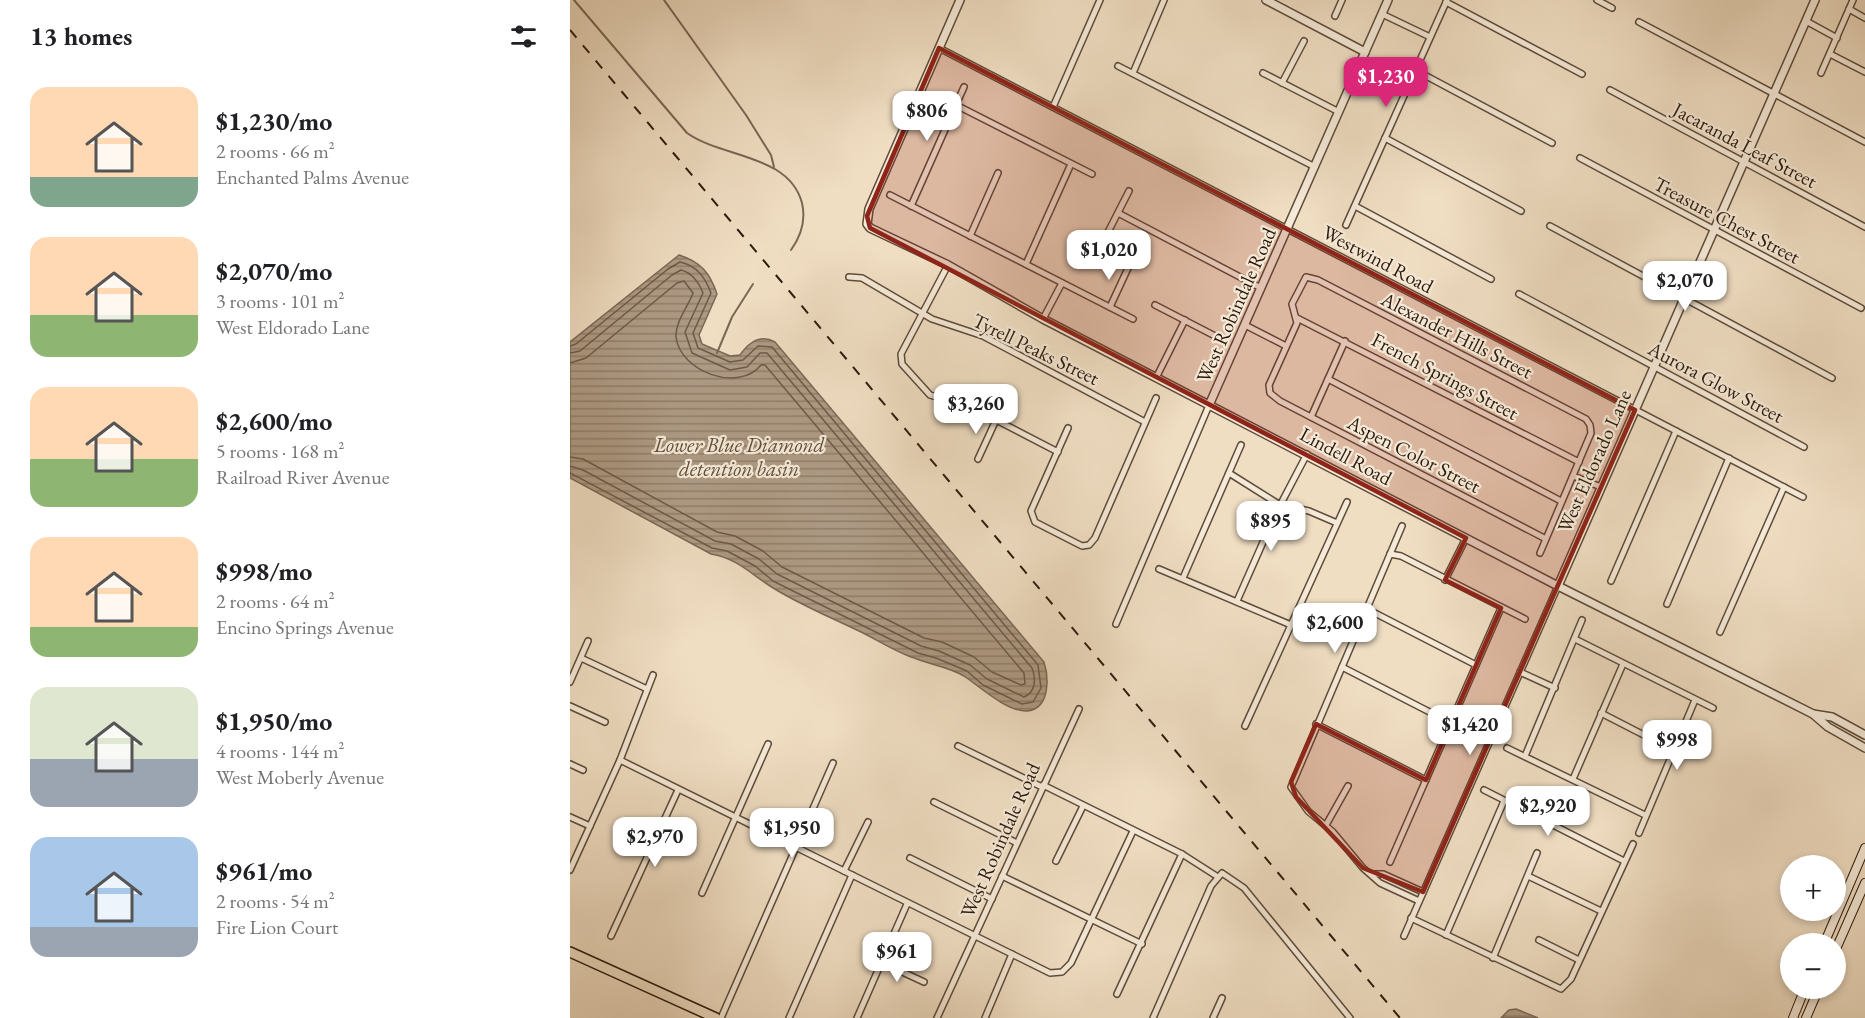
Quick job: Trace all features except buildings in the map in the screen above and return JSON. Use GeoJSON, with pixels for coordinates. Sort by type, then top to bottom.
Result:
{"type":"FeatureCollection","features":[{"type":"Feature","properties":{"kind":"main road"},"geometry":{"type":"LineString","coordinates":[[1829,933],[1865,848]]}},
{"type":"Feature","properties":{"kind":"main road"},"geometry":{"type":"LineString","coordinates":[[1843,933],[1865,883]]}},
{"type":"Feature","properties":{"kind":"main road"},"geometry":{"type":"LineString","coordinates":[[570,952],[716,1018]]}},
{"type":"Feature","properties":{"kind":"main road"},"geometry":{"type":"LineString","coordinates":[[1793,1018],[1801,999]]}},
{"type":"Feature","properties":{"kind":"main road"},"geometry":{"type":"LineString","coordinates":[[1806,1018],[1814,999]]}},
{"type":"Feature","properties":{"kind":"street"},"geometry":{"type":"LineString","coordinates":[[939,48],[960,0]]}},
{"type":"Feature","properties":{"kind":"street"},"geometry":{"type":"LineString","coordinates":[[1053,107],[1100,0]]}},
{"type":"Feature","properties":{"kind":"street"},"geometry":{"type":"LineString","coordinates":[[1133,73],[1164,0]]}},
{"type":"Feature","properties":{"kind":"street"},"geometry":{"type":"LineString","coordinates":[[1266,0],[1365,52]]}},
{"type":"Feature","properties":{"kind":"street"},"geometry":{"type":"LineString","coordinates":[[1335,16],[1342,0]]}},
{"type":"Feature","properties":{"kind":"street","name":"West Robindale Road"},"geometry":{"type":"LineString","coordinates":[[1116,624],[1388,0]]}},
{"type":"Feature","properties":{"kind":"street"},"geometry":{"type":"LineString","coordinates":[[1597,0],[1612,8]]}},
{"type":"Feature","properties":{"kind":"street","name":"West Eldorado Lane"},"geometry":{"type":"LineString","coordinates":[[1404,936],[1815,0]]}},
{"type":"Feature","properties":{"kind":"street"},"geometry":{"type":"LineString","coordinates":[[1821,74],[1853,0]]}},
{"type":"Feature","properties":{"kind":"street"},"geometry":{"type":"LineString","coordinates":[[1346,225],[1447,1],[1582,75]]}},
{"type":"Feature","properties":{"kind":"street"},"geometry":{"type":"LineString","coordinates":[[1849,9],[1865,18]]}},
{"type":"Feature","properties":{"kind":"street"},"geometry":{"type":"LineString","coordinates":[[1382,14],[1430,37]]}},
{"type":"Feature","properties":{"kind":"street"},"geometry":{"type":"LineString","coordinates":[[1806,21],[1837,38]]}},
{"type":"Feature","properties":{"kind":"street"},"geometry":{"type":"LineString","coordinates":[[1639,22],[1865,142]]}},
{"type":"Feature","properties":{"kind":"street"},"geometry":{"type":"LineString","coordinates":[[1282,83],[1304,41]]}},
{"type":"Feature","properties":{"kind":"street","name":"Westwind Road"},"geometry":{"type":"LineString","coordinates":[[939,48],[1803,497]]}},
{"type":"Feature","properties":{"kind":"street","name":"Lindell Road"},"geometry":{"type":"LineString","coordinates":[[939,48],[869,209],[867,224],[870,228],[948,265],[1043,319],[1157,376],[1558,586],[1813,714],[1828,727],[1865,748]]}},
{"type":"Feature","properties":{"kind":"street"},"geometry":{"type":"LineString","coordinates":[[1830,54],[1865,72]]}},
{"type":"Feature","properties":{"kind":"street"},"geometry":{"type":"LineString","coordinates":[[1118,66],[1314,167]]}},
{"type":"Feature","properties":{"kind":"street"},"geometry":{"type":"LineString","coordinates":[[1415,70],[1552,143]]}},
{"type":"Feature","properties":{"kind":"street"},"geometry":{"type":"LineString","coordinates":[[1263,73],[1339,112]]}},
{"type":"Feature","properties":{"kind":"street"},"geometry":{"type":"LineString","coordinates":[[911,206],[964,87]]}},
{"type":"Feature","properties":{"kind":"street","name":"Jacaranda Leaf Street"},"geometry":{"type":"LineString","coordinates":[[1610,90],[1865,227]]}},
{"type":"Feature","properties":{"kind":"street"},"geometry":{"type":"LineString","coordinates":[[956,105],[1092,174]]}},
{"type":"Feature","properties":{"kind":"street"},"geometry":{"type":"LineString","coordinates":[[1385,138],[1521,211]]}},
{"type":"Feature","properties":{"kind":"street","name":"Treasure Chest Street"},"geometry":{"type":"LineString","coordinates":[[1580,159],[1861,308]]}},
{"type":"Feature","properties":{"kind":"street"},"geometry":{"type":"LineString","coordinates":[[1026,264],[1071,164]]}},
{"type":"Feature","properties":{"kind":"street"},"geometry":{"type":"LineString","coordinates":[[970,236],[998,172]]}},
{"type":"Feature","properties":{"kind":"street"},"geometry":{"type":"LineString","coordinates":[[1106,238],[1129,190]]}},
{"type":"Feature","properties":{"kind":"street"},"geometry":{"type":"LineString","coordinates":[[890,195],[1133,319]]}},
{"type":"Feature","properties":{"kind":"street"},"geometry":{"type":"LineString","coordinates":[[1355,206],[1491,279]]}},
{"type":"Feature","properties":{"kind":"street"},"geometry":{"type":"LineString","coordinates":[[1118,213],[1261,288]]}},
{"type":"Feature","properties":{"kind":"street"},"geometry":{"type":"LineString","coordinates":[[1550,226],[1832,378]]}},
{"type":"Feature","properties":{"kind":"street"},"geometry":{"type":"LineString","coordinates":[[948,265],[901,359],[930,394],[966,406],[1058,452]]}},
{"type":"Feature","properties":{"kind":"street"},"geometry":{"type":"LineString","coordinates":[[1110,307],[1129,266]]}},
{"type":"Feature","properties":{"kind":"street","name":"Tyrell Peaks Street"},"geometry":{"type":"LineString","coordinates":[[849,277],[862,278],[874,283],[922,314],[983,336],[1145,422]]}},
{"type":"Feature","properties":{"kind":"street","name":"Alexander Hills Street"},"geometry":{"type":"LineString","coordinates":[[1296,318],[1292,304],[1306,277],[1318,280],[1586,419],[1591,433],[1579,462]]}},
{"type":"Feature","properties":{"kind":"street"},"geometry":{"type":"LineString","coordinates":[[1043,319],[1062,283]]}},
{"type":"Feature","properties":{"kind":"street","name":"Aurora Glow Street"},"geometry":{"type":"LineString","coordinates":[[1519,294],[1804,447]]}},
{"type":"Feature","properties":{"kind":"street"},"geometry":{"type":"LineString","coordinates":[[1155,305],[1217,337]]}},
{"type":"Feature","properties":{"kind":"street"},"geometry":{"type":"LineString","coordinates":[[1245,325],[1286,346],[1296,318]]}},
{"type":"Feature","properties":{"kind":"street","name":"French Springs Street"},"geometry":{"type":"LineString","coordinates":[[1296,318],[1345,340],[1579,462]]}},
{"type":"Feature","properties":{"kind":"street"},"geometry":{"type":"LineString","coordinates":[[1157,376],[1185,320]]}},
{"type":"Feature","properties":{"kind":"street"},"geometry":{"type":"LineString","coordinates":[[1311,417],[1345,340]]}},
{"type":"Feature","properties":{"kind":"street","name":"Aspen Color Street"},"geometry":{"type":"LineString","coordinates":[[1286,346],[1269,385],[1270,393],[1311,417],[1546,539]]}},
{"type":"Feature","properties":{"kind":"street"},"geometry":{"type":"LineString","coordinates":[[1328,379],[1561,501]]}},
{"type":"Feature","properties":{"kind":"street"},"geometry":{"type":"LineString","coordinates":[[1068,428],[1031,511],[1032,518],[1035,522],[1082,546],[1089,545],[1095,538],[1156,398]]}},
{"type":"Feature","properties":{"kind":"street"},"geometry":{"type":"LineString","coordinates":[[978,459],[996,420]]}},
{"type":"Feature","properties":{"kind":"street"},"geometry":{"type":"LineString","coordinates":[[1611,581],[1676,431]]}},
{"type":"Feature","properties":{"kind":"street"},"geometry":{"type":"LineString","coordinates":[[1183,578],[1241,445]]}},
{"type":"Feature","properties":{"kind":"street"},"geometry":{"type":"LineString","coordinates":[[1237,601],[1280,505],[1307,454]]}},
{"type":"Feature","properties":{"kind":"street"},"geometry":{"type":"LineString","coordinates":[[1667,604],[1729,458]]}},
{"type":"Feature","properties":{"kind":"street"},"geometry":{"type":"LineString","coordinates":[[1540,553],[1579,462]]}},
{"type":"Feature","properties":{"kind":"street"},"geometry":{"type":"LineString","coordinates":[[1229,473],[1280,505],[1309,511],[1337,523]]}},
{"type":"Feature","properties":{"kind":"street"},"geometry":{"type":"LineString","coordinates":[[1573,476],[1601,487]]}},
{"type":"Feature","properties":{"kind":"street"},"geometry":{"type":"LineString","coordinates":[[1720,632],[1784,487]]}},
{"type":"Feature","properties":{"kind":"street"},"geometry":{"type":"LineString","coordinates":[[1245,726],[1347,502]]}},
{"type":"Feature","properties":{"kind":"street"},"geometry":{"type":"LineString","coordinates":[[1402,526],[1291,787],[1308,811],[1326,825],[1363,868],[1373,874],[1380,883],[1419,901]]}},
{"type":"Feature","properties":{"kind":"street"},"geometry":{"type":"LineString","coordinates":[[1445,580],[1466,538]]}},
{"type":"Feature","properties":{"kind":"street"},"geometry":{"type":"LineString","coordinates":[[1390,554],[1525,619]]}},
{"type":"Feature","properties":{"kind":"street"},"geometry":{"type":"LineString","coordinates":[[1159,569],[1291,625]]}},
{"type":"Feature","properties":{"kind":"street"},"geometry":{"type":"LineString","coordinates":[[1390,862],[1501,608]]}},
{"type":"Feature","properties":{"kind":"street"},"geometry":{"type":"LineString","coordinates":[[1367,609],[1476,665]]}},
{"type":"Feature","properties":{"kind":"street"},"geometry":{"type":"LineString","coordinates":[[1525,756],[1582,620]]}},
{"type":"Feature","properties":{"kind":"street"},"geometry":{"type":"LineString","coordinates":[[1575,639],[1713,708]]}},
{"type":"Feature","properties":{"kind":"street"},"geometry":{"type":"LineString","coordinates":[[570,682],[588,641]]}},
{"type":"Feature","properties":{"kind":"street"},"geometry":{"type":"LineString","coordinates":[[581,658],[647,689]]}},
{"type":"Feature","properties":{"kind":"street"},"geometry":{"type":"LineString","coordinates":[[1573,779],[1623,664]]}},
{"type":"Feature","properties":{"kind":"street"},"geometry":{"type":"LineString","coordinates":[[1342,666],[1451,723]]}},
{"type":"Feature","properties":{"kind":"street"},"geometry":{"type":"LineString","coordinates":[[1520,672],[1555,688]]}},
{"type":"Feature","properties":{"kind":"street"},"geometry":{"type":"LineString","coordinates":[[570,870],[620,760],[653,675]]}},
{"type":"Feature","properties":{"kind":"street"},"geometry":{"type":"LineString","coordinates":[[1639,833],[1695,700]]}},
{"type":"Feature","properties":{"kind":"street"},"geometry":{"type":"LineString","coordinates":[[570,706],[605,722]]}},
{"type":"Feature","properties":{"kind":"street","name":"West Robindale Road"},"geometry":{"type":"LineString","coordinates":[[937,1018],[1079,709]]}},
{"type":"Feature","properties":{"kind":"street"},"geometry":{"type":"LineString","coordinates":[[1601,713],[1673,750]]}},
{"type":"Feature","properties":{"kind":"street","name":"Lindell Road"},"geometry":{"type":"LineString","coordinates":[[1813,714],[1832,717],[1865,735]]}},
{"type":"Feature","properties":{"kind":"street"},"geometry":{"type":"LineString","coordinates":[[1316,724],[1426,780]]}},
{"type":"Feature","properties":{"kind":"street"},"geometry":{"type":"LineString","coordinates":[[702,893],[768,744]]}},
{"type":"Feature","properties":{"kind":"street"},"geometry":{"type":"LineString","coordinates":[[958,746],[1182,854],[1244,888],[1350,1018]]}},
{"type":"Feature","properties":{"kind":"street"},"geometry":{"type":"LineString","coordinates":[[1507,748],[1645,815]]}},
{"type":"Feature","properties":{"kind":"street"},"geometry":{"type":"LineString","coordinates":[[620,760],[975,938],[1050,973],[1062,972],[1071,963],[1133,831]]}},
{"type":"Feature","properties":{"kind":"street"},"geometry":{"type":"LineString","coordinates":[[721,1018],[833,763]]}},
{"type":"Feature","properties":{"kind":"street"},"geometry":{"type":"LineString","coordinates":[[570,764],[583,770]]}},
{"type":"Feature","properties":{"kind":"street"},"geometry":{"type":"LineString","coordinates":[[1326,825],[1348,786]]}},
{"type":"Feature","properties":{"kind":"street"},"geometry":{"type":"LineString","coordinates":[[611,936],[678,790]]}},
{"type":"Feature","properties":{"kind":"street"},"geometry":{"type":"LineString","coordinates":[[1484,790],[1624,861]]}},
{"type":"Feature","properties":{"kind":"street"},"geometry":{"type":"LineString","coordinates":[[1446,935],[1504,801]]}},
{"type":"Feature","properties":{"kind":"street"},"geometry":{"type":"LineString","coordinates":[[934,802],[1017,843]]}},
{"type":"Feature","properties":{"kind":"street"},"geometry":{"type":"LineString","coordinates":[[1056,861],[1083,806]]}},
{"type":"Feature","properties":{"kind":"street"},"geometry":{"type":"LineString","coordinates":[[570,817],[590,826]]}},
{"type":"Feature","properties":{"kind":"street"},"geometry":{"type":"LineString","coordinates":[[844,871],[868,822]]}},
{"type":"Feature","properties":{"kind":"street"},"geometry":{"type":"LineString","coordinates":[[1412,918],[1561,989],[1567,985],[1633,844]]}},
{"type":"Feature","properties":{"kind":"street"},"geometry":{"type":"LineString","coordinates":[[1493,958],[1537,853]]}},
{"type":"Feature","properties":{"kind":"street"},"geometry":{"type":"LineString","coordinates":[[1117,994],[1182,854]]}},
{"type":"Feature","properties":{"kind":"street"},"geometry":{"type":"LineString","coordinates":[[910,858],[992,899]]}},
{"type":"Feature","properties":{"kind":"street"},"geometry":{"type":"LineString","coordinates":[[1373,874],[1383,874],[1423,892]]}},
{"type":"Feature","properties":{"kind":"street"},"geometry":{"type":"LineString","coordinates":[[789,1018],[852,875]]}},
{"type":"Feature","properties":{"kind":"street"},"geometry":{"type":"LineString","coordinates":[[1153,1018],[1211,886],[1220,875]]}},
{"type":"Feature","properties":{"kind":"street"},"geometry":{"type":"LineString","coordinates":[[1002,876],[1142,944]]}},
{"type":"Feature","properties":{"kind":"street"},"geometry":{"type":"LineString","coordinates":[[1528,876],[1601,910]]}},
{"type":"Feature","properties":{"kind":"street"},"geometry":{"type":"LineString","coordinates":[[857,1018],[907,904]]}},
{"type":"Feature","properties":{"kind":"street"},"geometry":{"type":"LineString","coordinates":[[1539,940],[1579,960]]}},
{"type":"Feature","properties":{"kind":"street"},"geometry":{"type":"LineString","coordinates":[[994,1018],[986,1016],[1012,954]]}},
{"type":"Feature","properties":{"kind":"street"},"geometry":{"type":"LineString","coordinates":[[881,962],[924,982]]}},
{"type":"Feature","properties":{"kind":"street"},"geometry":{"type":"LineString","coordinates":[[1213,1018],[1222,998]]}},
{"type":"Feature","properties":{"kind":"highlighted area"},"geometry":{"type":"Polygon","coordinates":[[[939,48],[1635,410],[1423,892],[1363,868],[1296,797],[1291,782],[1316,724],[1426,780],[1501,608],[1445,580],[1466,538],[870,228],[867,216],[939,48]]]}},
{"type":"Feature","properties":{"kind":"water","name":"Lower Blue Diamond detention basin"},"geometry":{"type":"Polygon","coordinates":[[[679,255],[704,269],[717,294],[699,335],[702,344],[730,356],[740,355],[747,346],[760,339],[775,342],[1044,662],[1047,676],[1046,692],[1044,699],[1035,709],[1027,711],[1011,707],[958,673],[902,653],[803,604],[781,593],[735,562],[711,554],[570,478],[570,342],[679,255]]]}},
{"type":"Feature","properties":{"kind":"water"},"geometry":{"type":"Polygon","coordinates":[[[1516,1009],[1538,1018],[1501,1018],[1509,1010],[1516,1009]]]}},
{"type":"Feature","properties":{"kind":"waterway"},"geometry":{"type":"LineString","coordinates":[[574,0],[687,133],[718,148],[769,166],[795,187],[802,203],[803,222],[798,239],[791,250]]}},
{"type":"Feature","properties":{"kind":"waterway"},"geometry":{"type":"LineString","coordinates":[[664,0],[746,115],[771,155],[774,167]]}},
{"type":"Feature","properties":{"kind":"waterway"},"geometry":{"type":"LineString","coordinates":[[717,353],[732,317],[753,284]]}},
{"type":"Feature","properties":{"kind":"railway"},"geometry":{"type":"LineString","coordinates":[[570,30],[1400,1018]]}}]}
